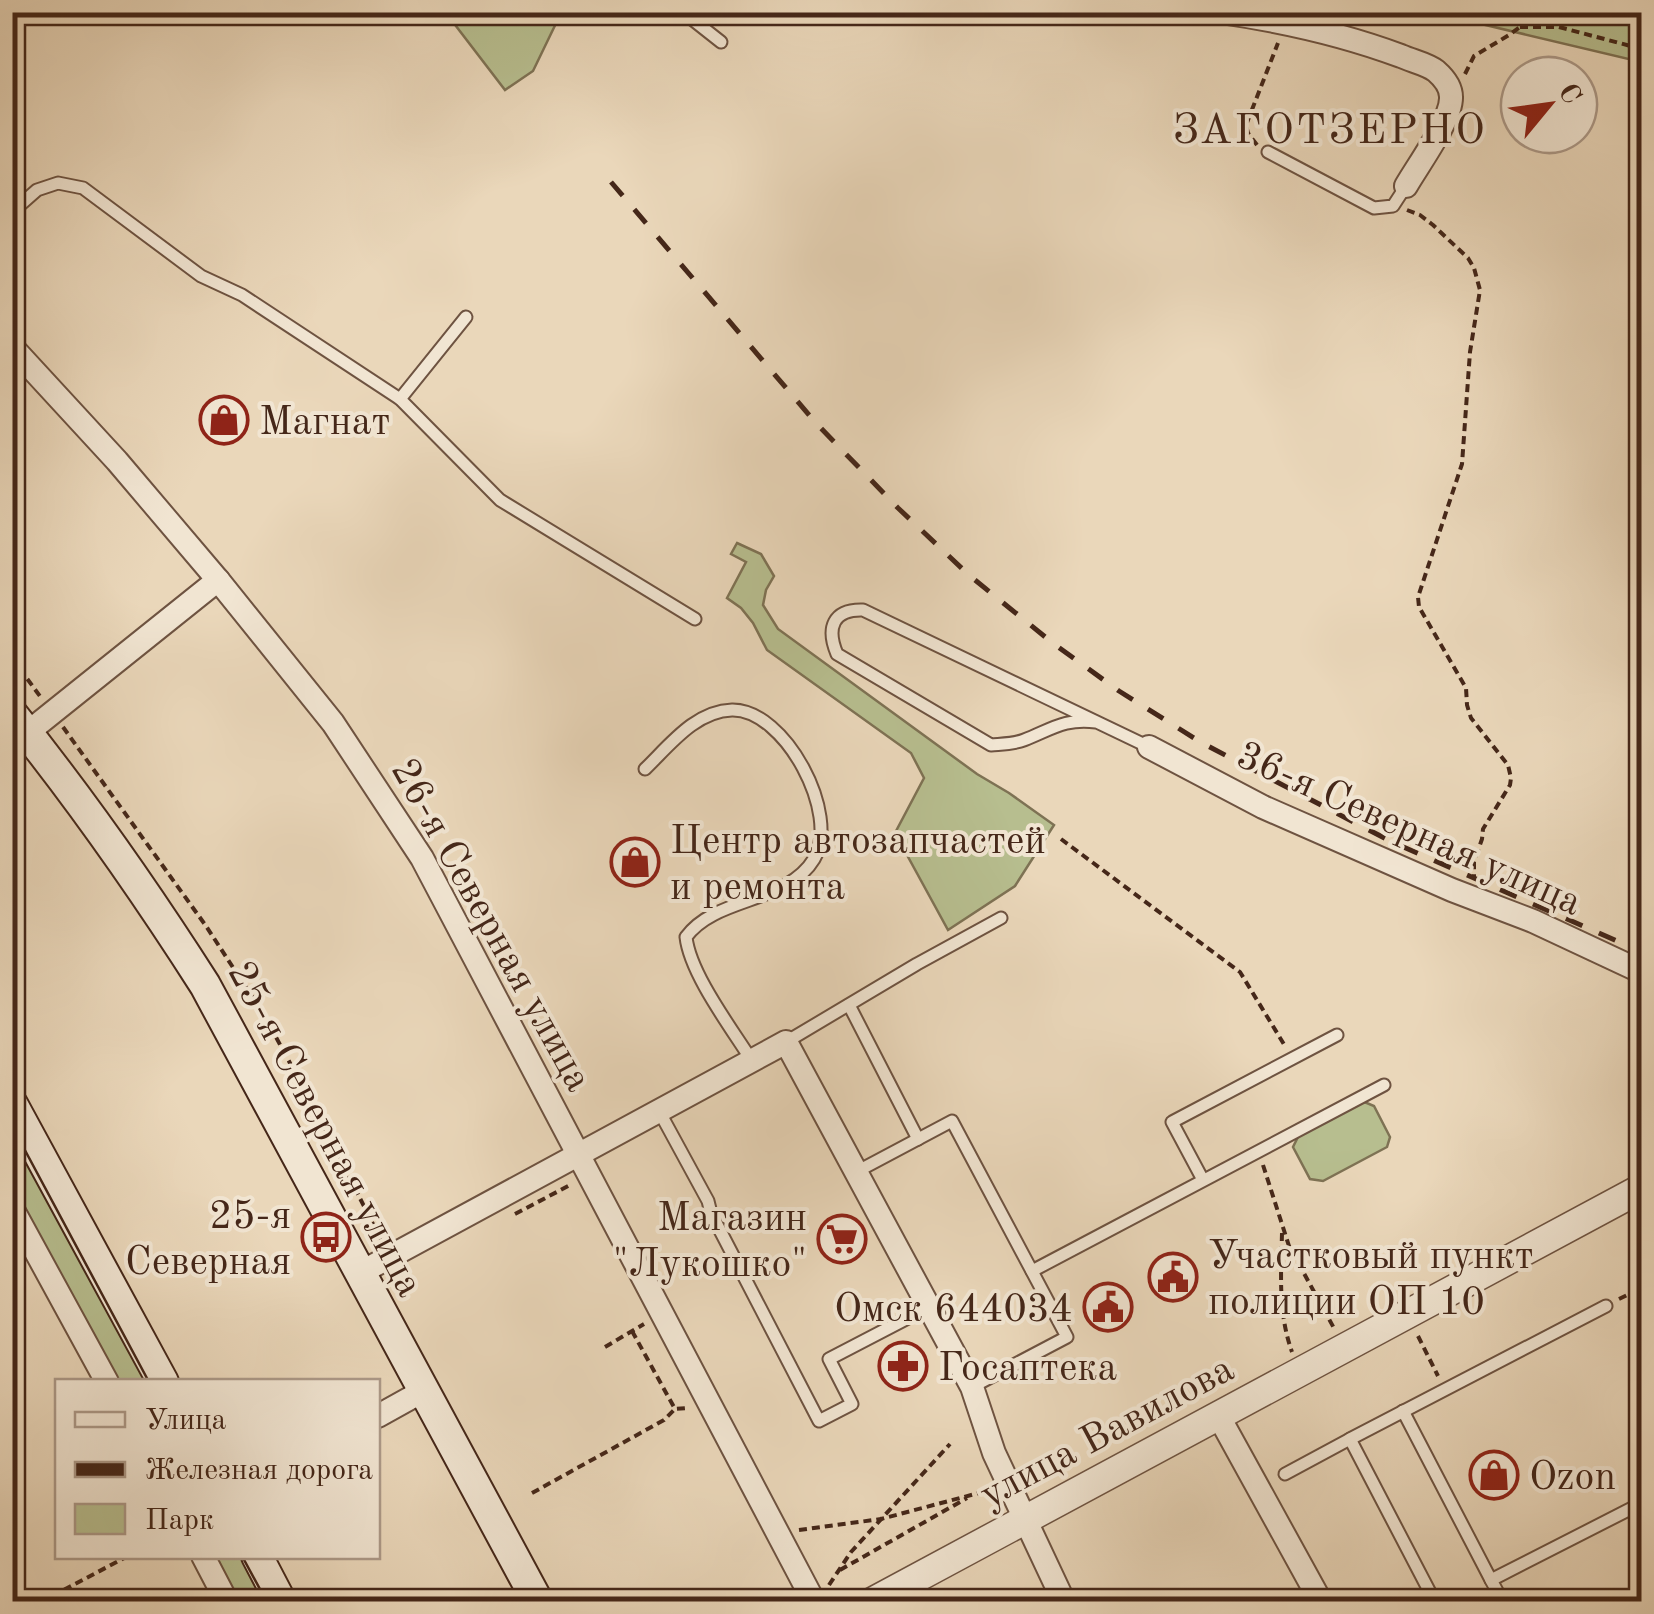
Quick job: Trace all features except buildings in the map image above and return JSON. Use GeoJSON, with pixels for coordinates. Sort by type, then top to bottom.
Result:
{"type":"FeatureCollection","features":[{"type":"Feature","properties":{"kind":"main road","name":"25-я Северная улица"},"geometry":{"type":"LineString","coordinates":[[18,725],[57,771],[206,984],[538,1602]]}},
{"type":"Feature","properties":{"kind":"main road"},"geometry":{"type":"LineString","coordinates":[[12,1104],[160,1379]]}},
{"type":"Feature","properties":{"kind":"main road"},"geometry":{"type":"LineString","coordinates":[[259,1559],[281,1602]]}},
{"type":"Feature","properties":{"kind":"street"},"geometry":{"type":"LineString","coordinates":[[1221,12],[1359,40],[1434,69],[1448,83],[1452,94],[1450,112],[1399,196]]}},
{"type":"Feature","properties":{"kind":"street","name":"26-я Северная улица"},"geometry":{"type":"LineString","coordinates":[[12,348],[117,461],[333,723],[422,858],[775,1527],[820,1596]]}},
{"type":"Feature","properties":{"kind":"street"},"geometry":{"type":"LineString","coordinates":[[18,725],[218,580]]}},
{"type":"Feature","properties":{"kind":"street","name":"36-я Северная улица"},"geometry":{"type":"LineString","coordinates":[[1149,747],[1263,807],[1533,921],[1642,972]]}},
{"type":"Feature","properties":{"kind":"street"},"geometry":{"type":"LineString","coordinates":[[360,1274],[786,1042],[972,1387],[994,1453],[1064,1602]]}},
{"type":"Feature","properties":{"kind":"street","name":"улица Вавилова"},"geometry":{"type":"LineString","coordinates":[[872,1602],[1642,1188]]}},
{"type":"Feature","properties":{"kind":"street"},"geometry":{"type":"LineString","coordinates":[[12,1208],[105,1379]]}},
{"type":"Feature","properties":{"kind":"street"},"geometry":{"type":"LineString","coordinates":[[380,1415],[424,1391]]}},
{"type":"Feature","properties":{"kind":"street"},"geometry":{"type":"LineString","coordinates":[[1218,1415],[1322,1602]]}},
{"type":"Feature","properties":{"kind":"street"},"geometry":{"type":"LineString","coordinates":[[205,1559],[227,1602]]}},
{"type":"Feature","properties":{"kind":"lane"},"geometry":{"type":"LineString","coordinates":[[684,12],[721,42]]}},
{"type":"Feature","properties":{"kind":"lane"},"geometry":{"type":"LineString","coordinates":[[1268,152],[1374,208],[1399,196]]}},
{"type":"Feature","properties":{"kind":"lane"},"geometry":{"type":"LineString","coordinates":[[12,212],[37,190],[58,182],[83,188],[200,276],[242,295],[400,400],[500,500],[695,619]]}},
{"type":"Feature","properties":{"kind":"lane"},"geometry":{"type":"LineString","coordinates":[[400,400],[466,317]]}},
{"type":"Feature","properties":{"kind":"lane"},"geometry":{"type":"LineString","coordinates":[[1096,722],[1076,719],[1020,742],[991,745],[837,654],[831,640],[832,627],[839,615],[863,610],[1149,747]]}},
{"type":"Feature","properties":{"kind":"lane"},"geometry":{"type":"LineString","coordinates":[[645,769],[694,723],[731,710],[752,713],[793,750],[816,797],[821,838],[815,858],[795,879],[714,913],[686,937],[687,950],[702,980],[752,1061]]}},
{"type":"Feature","properties":{"kind":"lane"},"geometry":{"type":"LineString","coordinates":[[786,1042],[1001,918]]}},
{"type":"Feature","properties":{"kind":"lane"},"geometry":{"type":"LineString","coordinates":[[848,1005],[918,1139]]}},
{"type":"Feature","properties":{"kind":"lane"},"geometry":{"type":"LineString","coordinates":[[1203,1180],[1172,1122],[1337,1034]]}},
{"type":"Feature","properties":{"kind":"lane"},"geometry":{"type":"LineString","coordinates":[[1032,1272],[1384,1085]]}},
{"type":"Feature","properties":{"kind":"lane"},"geometry":{"type":"LineString","coordinates":[[659,1112],[708,1200],[711,1213],[818,1421],[852,1404],[829,1359],[930,1308]]}},
{"type":"Feature","properties":{"kind":"lane"},"geometry":{"type":"LineString","coordinates":[[856,1172],[952,1121],[1066,1337],[972,1387]]}},
{"type":"Feature","properties":{"kind":"lane"},"geometry":{"type":"LineString","coordinates":[[1285,1474],[1606,1306]]}},
{"type":"Feature","properties":{"kind":"lane"},"geometry":{"type":"LineString","coordinates":[[1403,1412],[1502,1602]]}},
{"type":"Feature","properties":{"kind":"lane"},"geometry":{"type":"LineString","coordinates":[[1350,1439],[1435,1602]]}},
{"type":"Feature","properties":{"kind":"lane"},"geometry":{"type":"LineString","coordinates":[[1491,1580],[1642,1503]]}},
{"type":"Feature","properties":{"kind":"path"},"geometry":{"type":"LineString","coordinates":[[1452,94],[1474,56],[1520,27],[1530,12]]}},
{"type":"Feature","properties":{"kind":"path"},"geometry":{"type":"LineString","coordinates":[[1268,152],[1256,144],[1246,125],[1285,24]]}},
{"type":"Feature","properties":{"kind":"path"},"geometry":{"type":"LineString","coordinates":[[1520,27],[1560,27],[1642,49]]}},
{"type":"Feature","properties":{"kind":"path"},"geometry":{"type":"LineString","coordinates":[[1399,196],[1468,258],[1480,290],[1470,352],[1462,464],[1418,597],[1419,608],[1466,688],[1471,718],[1508,766],[1511,778],[1483,829],[1474,862],[1480,900]]}},
{"type":"Feature","properties":{"kind":"path"},"geometry":{"type":"LineString","coordinates":[[1060,839],[1240,972],[1292,1058]]}},
{"type":"Feature","properties":{"kind":"path"},"geometry":{"type":"LineString","coordinates":[[1258,1151],[1289,1246],[1344,1348]]}},
{"type":"Feature","properties":{"kind":"path"},"geometry":{"type":"LineString","coordinates":[[1282,1228],[1281,1306],[1286,1335],[1301,1370]]}},
{"type":"Feature","properties":{"kind":"path"},"geometry":{"type":"LineString","coordinates":[[1606,1306],[1642,1288]]}},
{"type":"Feature","properties":{"kind":"path"},"geometry":{"type":"LineString","coordinates":[[1406,1314],[1445,1390]]}},
{"type":"Feature","properties":{"kind":"path"},"geometry":{"type":"LineString","coordinates":[[605,1346],[646,1324]]}},
{"type":"Feature","properties":{"kind":"path"},"geometry":{"type":"LineString","coordinates":[[632,1331],[675,1409]]}},
{"type":"Feature","properties":{"kind":"path"},"geometry":{"type":"LineString","coordinates":[[532,1493],[664,1420],[675,1409],[690,1408]]}},
{"type":"Feature","properties":{"kind":"path"},"geometry":{"type":"LineString","coordinates":[[820,1596],[851,1552],[950,1444]]}},
{"type":"Feature","properties":{"kind":"path"},"geometry":{"type":"LineString","coordinates":[[775,1527],[809,1530],[881,1519],[1009,1484]]}},
{"type":"Feature","properties":{"kind":"path"},"geometry":{"type":"LineString","coordinates":[[839,1571],[976,1494]]}},
{"type":"Feature","properties":{"kind":"path"},"geometry":{"type":"LineString","coordinates":[[42,1602],[122,1559]]}},
{"type":"Feature","properties":{"kind":"green space"},"geometry":{"type":"Polygon","coordinates":[[[446,13],[561,13],[533,71],[505,90],[446,13]]]}},
{"type":"Feature","properties":{"kind":"green space"},"geometry":{"type":"Polygon","coordinates":[[[1435,13],[1641,13],[1641,62],[1435,13]]]}},
{"type":"Feature","properties":{"kind":"green space"},"geometry":{"type":"Polygon","coordinates":[[[737,543],[761,554],[774,576],[763,605],[778,629],[977,774],[1054,825],[1015,886],[948,930],[895,833],[924,778],[911,753],[767,650],[753,623],[727,598],[746,562],[731,554],[737,543]]]}},
{"type":"Feature","properties":{"kind":"green space"},"geometry":{"type":"Polygon","coordinates":[[[1362,1101],[1374,1106],[1390,1137],[1387,1147],[1323,1181],[1310,1179],[1293,1147],[1299,1135],[1362,1101]]]}},
{"type":"Feature","properties":{"kind":"green space"},"geometry":{"type":"Polygon","coordinates":[[[12,1124],[149,1379],[113,1379],[13,1203],[12,1124]]]}},
{"type":"Feature","properties":{"kind":"green space"},"geometry":{"type":"Polygon","coordinates":[[[214,1559],[252,1559],[275,1601],[236,1601],[214,1559]]]}},
{"type":"Feature","properties":{"kind":"tram line"},"geometry":{"type":"LineString","coordinates":[[12,1126],[147,1379]]}},
{"type":"Feature","properties":{"kind":"tram line"},"geometry":{"type":"LineString","coordinates":[[244,1559],[267,1602]]}},
{"type":"Feature","properties":{"kind":"railway"},"geometry":{"type":"LineString","coordinates":[[611,182],[815,422],[970,576],[1054,644],[1202,743],[1390,841],[1642,952]]}},
{"type":"Feature","properties":{"kind":"place","name":"Магнат"},"geometry":{"type":"Point","coordinates":[224,420]}},
{"type":"Feature","properties":{"kind":"place","name":"Центр автозапчастей и ремонта"},"geometry":{"type":"Point","coordinates":[635,862]}},
{"type":"Feature","properties":{"kind":"place","name":"25-я Северная"},"geometry":{"type":"Point","coordinates":[326,1237]}},
{"type":"Feature","properties":{"kind":"place","name":"Магазин \"Лукошко\""},"geometry":{"type":"Point","coordinates":[842,1239]}},
{"type":"Feature","properties":{"kind":"place","name":"Участковый пункт полиции ОП 10"},"geometry":{"type":"Point","coordinates":[1173,1277]}},
{"type":"Feature","properties":{"kind":"place","name":"Омск 644034"},"geometry":{"type":"Point","coordinates":[1108,1307]}},
{"type":"Feature","properties":{"kind":"place","name":"Госаптека"},"geometry":{"type":"Point","coordinates":[903,1366]}},
{"type":"Feature","properties":{"kind":"place","name":"Ozon"},"geometry":{"type":"Point","coordinates":[1494,1475]}},
{"type":"Feature","properties":{"kind":"district","name":"ЗАГОТЗЕРНО"},"geometry":{"type":"Point","coordinates":[1330,128]}}]}
